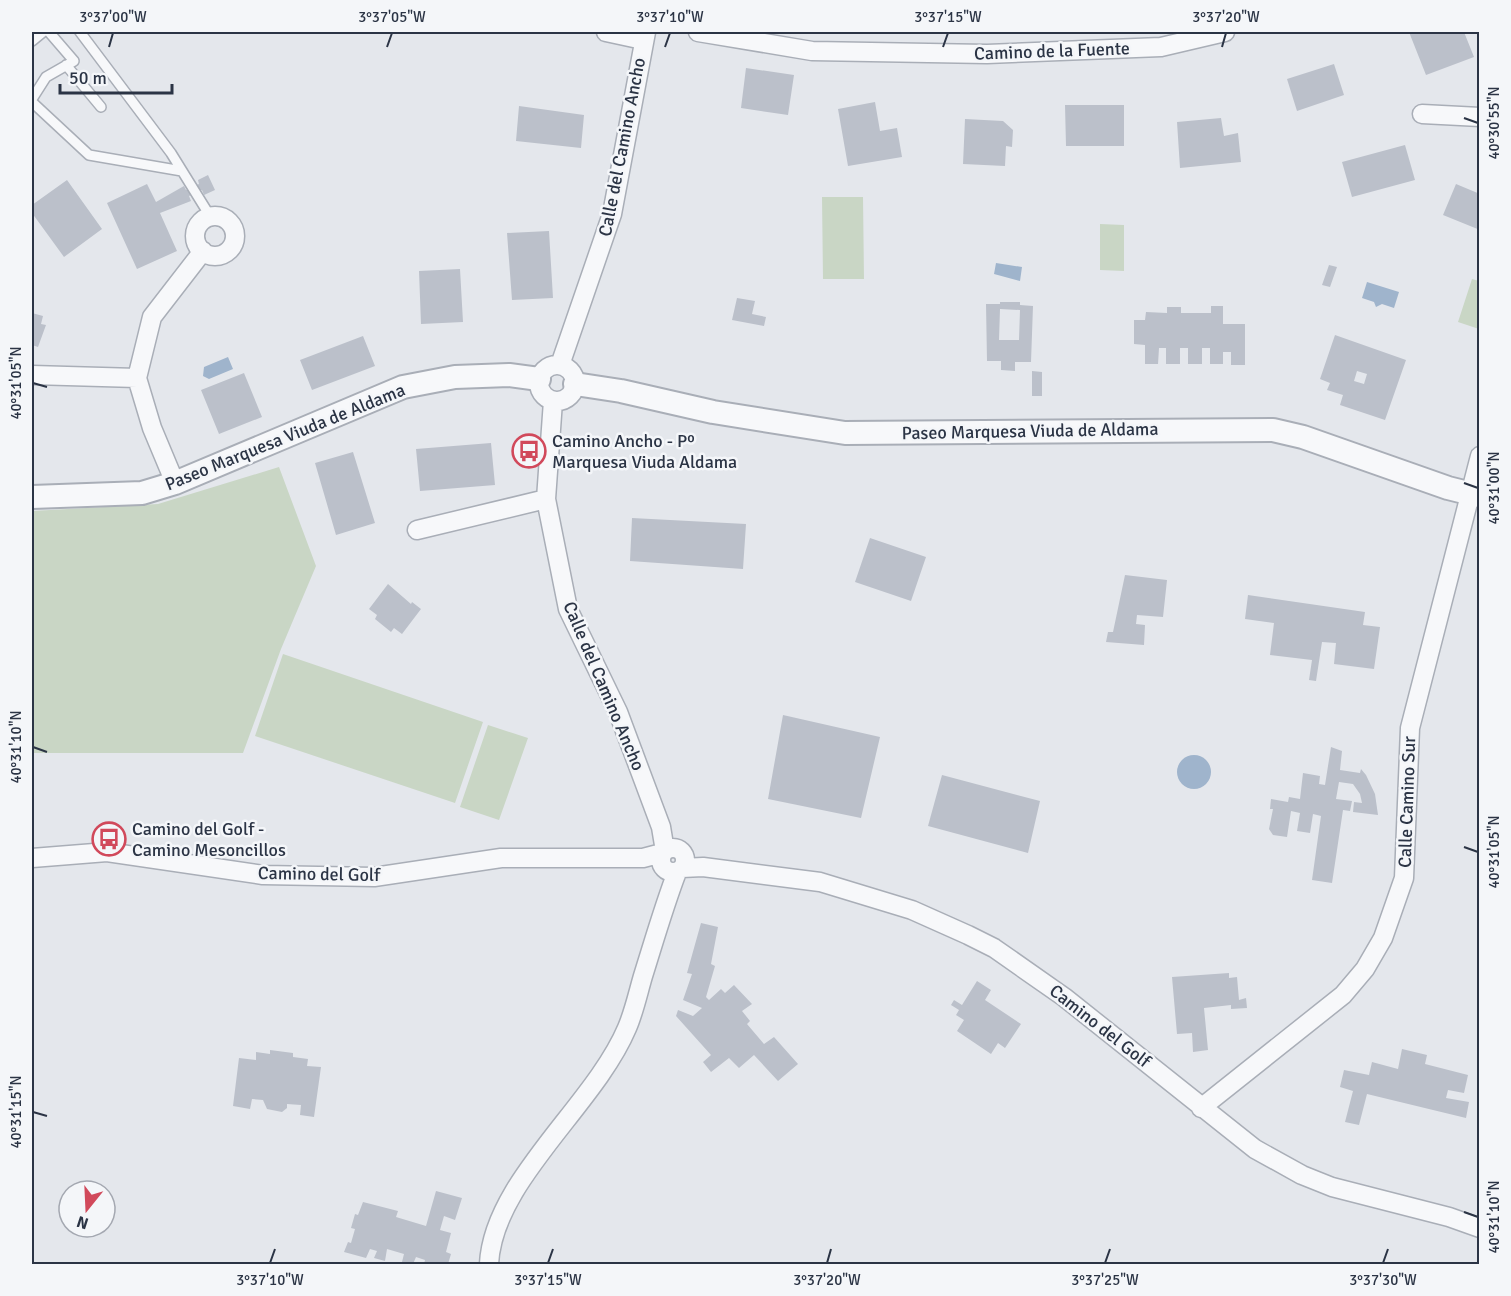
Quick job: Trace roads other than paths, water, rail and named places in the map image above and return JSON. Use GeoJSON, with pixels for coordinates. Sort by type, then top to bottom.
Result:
{"type":"FeatureCollection","features":[{"type":"Feature","properties":{"kind":"street"},"geometry":{"type":"LineString","coordinates":[[606,32],[645,36]]}},
{"type":"Feature","properties":{"kind":"street","name":"Camino de la Fuente"},"geometry":{"type":"LineString","coordinates":[[698,32],[812,51],[987,54],[1161,48],[1225,32]]}},
{"type":"Feature","properties":{"kind":"street","name":"Calle del Camino Ancho"},"geometry":{"type":"LineString","coordinates":[[561,365],[612,214],[645,36]]}},
{"type":"Feature","properties":{"kind":"street"},"geometry":{"type":"LineString","coordinates":[[1422,114],[1479,117]]}},
{"type":"Feature","properties":{"kind":"street"},"geometry":{"type":"LineString","coordinates":[[210,216],[220,217],[229,222],[234,230],[235,240],[230,249],[222,255],[212,255],[203,251],[195,236],[197,227],[210,216]]}},
{"type":"Feature","properties":{"kind":"street"},"geometry":{"type":"LineString","coordinates":[[175,483],[152,428],[137,378],[152,317],[203,251]]}},
{"type":"Feature","properties":{"kind":"street"},"geometry":{"type":"LineString","coordinates":[[561,365],[572,372],[575,384],[570,396],[553,401],[541,392],[539,379],[545,369],[561,365]]}},
{"type":"Feature","properties":{"kind":"street"},"geometry":{"type":"LineString","coordinates":[[32,375],[137,378]]}},
{"type":"Feature","properties":{"kind":"street","name":"Paseo Marquesa Viuda de Aldama"},"geometry":{"type":"LineString","coordinates":[[32,497],[142,493],[175,483],[403,387],[456,377],[510,375],[539,379]]}},
{"type":"Feature","properties":{"kind":"street","name":"Paseo Marquesa Viuda de Aldama"},"geometry":{"type":"LineString","coordinates":[[575,384],[621,390],[713,412],[845,433],[1273,430],[1303,437],[1474,495]]}},
{"type":"Feature","properties":{"kind":"street","name":"Calle del Camino Ancho"},"geometry":{"type":"LineString","coordinates":[[553,401],[546,499],[568,609],[618,712],[672,861]]}},
{"type":"Feature","properties":{"kind":"street","name":"Calle Camino Sur"},"geometry":{"type":"LineString","coordinates":[[1202,1108],[1343,995],[1365,969],[1383,938],[1404,878],[1410,728],[1474,495],[1479,456]]}},
{"type":"Feature","properties":{"kind":"street"},"geometry":{"type":"LineString","coordinates":[[417,530],[546,499]]}},
{"type":"Feature","properties":{"kind":"street","name":"Camino del Golf"},"geometry":{"type":"LineString","coordinates":[[32,858],[107,852],[263,875],[374,877],[501,858],[643,858],[820,882],[912,910],[994,948],[1064,997],[1255,1149],[1302,1175],[1332,1187],[1449,1217],[1479,1228]]}},
{"type":"Feature","properties":{"kind":"street"},"geometry":{"type":"LineString","coordinates":[[489,1264],[492,1243],[506,1205],[524,1176],[601,1077],[628,1027],[665,903],[672,861]]}},
{"type":"Feature","properties":{"kind":"lane"},"geometry":{"type":"LineString","coordinates":[[32,41],[43,32]]}},
{"type":"Feature","properties":{"kind":"lane"},"geometry":{"type":"LineString","coordinates":[[50,32],[74,61],[46,77],[32,100],[89,155],[182,171]]}},
{"type":"Feature","properties":{"kind":"lane"},"geometry":{"type":"LineString","coordinates":[[80,32],[171,153],[210,216]]}},
{"type":"Feature","properties":{"kind":"lane"},"geometry":{"type":"LineString","coordinates":[[66,65],[101,107]]}},
{"type":"Feature","properties":{"kind":"water"},"geometry":{"type":"Polygon","coordinates":[[[996,263],[1022,267],[1020,281],[994,274],[996,263]]]}},
{"type":"Feature","properties":{"kind":"water"},"geometry":{"type":"Polygon","coordinates":[[[1367,282],[1399,292],[1394,308],[1382,304],[1376,307],[1374,302],[1362,298],[1367,282]]]}},
{"type":"Feature","properties":{"kind":"water"},"geometry":{"type":"Polygon","coordinates":[[[228,357],[233,369],[209,379],[203,376],[204,367],[228,357]]]}},
{"type":"Feature","properties":{"kind":"water"},"geometry":{"type":"Polygon","coordinates":[[[1194,755],[1206,760],[1211,772],[1206,784],[1194,789],[1182,784],[1177,772],[1182,760],[1194,755]]]}},
{"type":"Feature","properties":{"kind":"place","name":"Camino Ancho - Pº Marquesa Viuda Aldama"},"geometry":{"type":"Point","coordinates":[529,451]}},
{"type":"Feature","properties":{"kind":"place","name":"Camino del Golf - Camino Mesoncillos"},"geometry":{"type":"Point","coordinates":[109,839]}}]}
